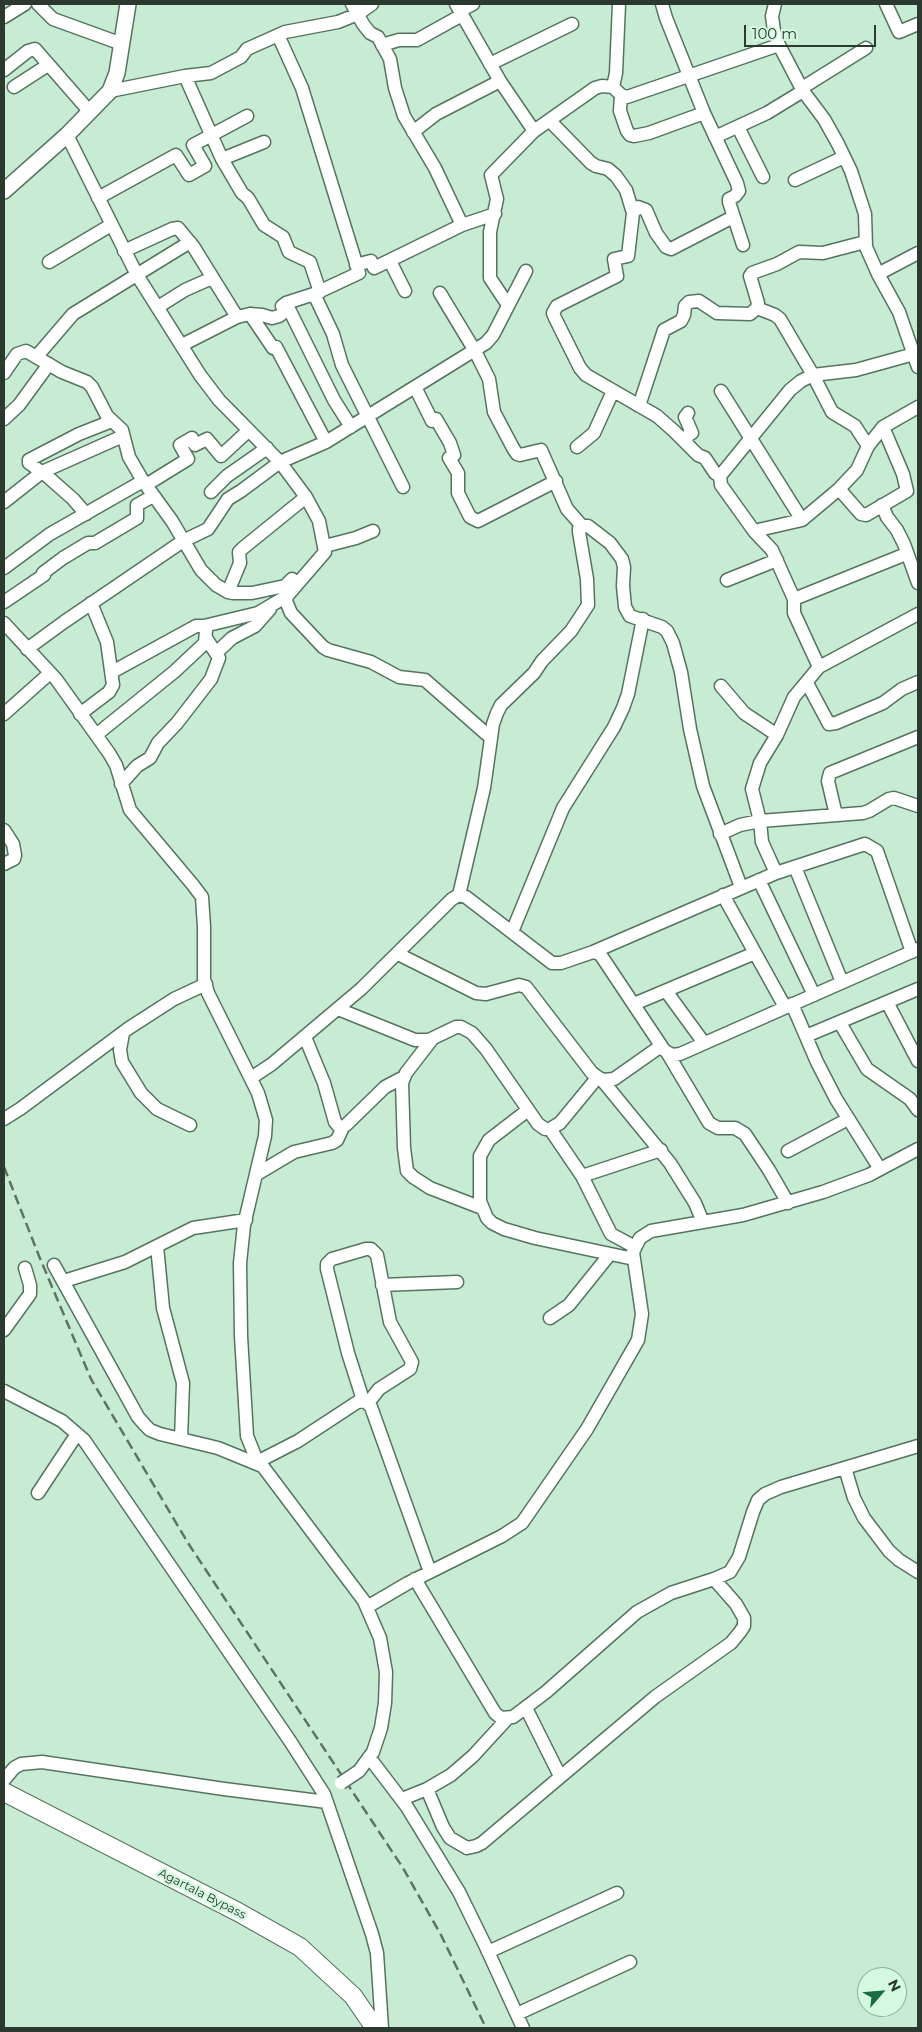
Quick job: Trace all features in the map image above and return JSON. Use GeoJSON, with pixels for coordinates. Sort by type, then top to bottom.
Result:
{"type":"FeatureCollection","features":[{"type":"Feature","properties":{"kind":"highway","name":"Agartala Bypass"},"geometry":{"type":"LineString","coordinates":[[4,1792],[238,1912],[300,1947],[353,1996],[375,2028]]}},
{"type":"Feature","properties":{"kind":"main road"},"geometry":{"type":"LineString","coordinates":[[4,191],[66,135],[110,91],[117,73],[128,4]]}},
{"type":"Feature","properties":{"kind":"street"},"geometry":{"type":"LineString","coordinates":[[4,17],[26,4]]}},
{"type":"Feature","properties":{"kind":"street"},"geometry":{"type":"LineString","coordinates":[[42,8],[57,4]]}},
{"type":"Feature","properties":{"kind":"street"},"geometry":{"type":"LineString","coordinates":[[110,91],[185,76],[203,75],[219,70],[241,57],[246,49],[278,35],[331,24],[355,9],[372,4]]}},
{"type":"Feature","properties":{"kind":"street"},"geometry":{"type":"LineString","coordinates":[[382,45],[398,40],[417,40],[459,10],[472,4]]}},
{"type":"Feature","properties":{"kind":"street"},"geometry":{"type":"LineString","coordinates":[[618,4],[617,91],[620,111],[630,135],[649,133],[704,113]]}},
{"type":"Feature","properties":{"kind":"street"},"geometry":{"type":"LineString","coordinates":[[662,4],[704,113],[739,191],[735,196],[728,199],[743,245]]}},
{"type":"Feature","properties":{"kind":"street"},"geometry":{"type":"LineString","coordinates":[[775,4],[772,16],[774,31],[779,45],[802,90],[824,119],[844,157],[865,214],[865,242],[878,274],[899,312],[918,367]]}},
{"type":"Feature","properties":{"kind":"street"},"geometry":{"type":"LineString","coordinates":[[886,4],[899,32],[918,24]]}},
{"type":"Feature","properties":{"kind":"street"},"geometry":{"type":"LineString","coordinates":[[42,8],[53,18],[122,44]]}},
{"type":"Feature","properties":{"kind":"street"},"geometry":{"type":"LineString","coordinates":[[355,9],[370,33],[378,37],[390,59],[395,88],[404,116],[435,168],[462,225]]}},
{"type":"Feature","properties":{"kind":"street"},"geometry":{"type":"LineString","coordinates":[[459,10],[500,81],[534,131]]}},
{"type":"Feature","properties":{"kind":"street"},"geometry":{"type":"LineString","coordinates":[[490,64],[572,24]]}},
{"type":"Feature","properties":{"kind":"street"},"geometry":{"type":"LineString","coordinates":[[278,35],[302,88],[358,269]]}},
{"type":"Feature","properties":{"kind":"street"},"geometry":{"type":"LineString","coordinates":[[508,305],[490,278],[490,232],[497,199],[491,175],[534,131],[587,92],[602,86],[634,95],[779,45]]}},
{"type":"Feature","properties":{"kind":"street"},"geometry":{"type":"LineString","coordinates":[[4,70],[32,48],[35,49],[90,112]]}},
{"type":"Feature","properties":{"kind":"street"},"geometry":{"type":"LineString","coordinates":[[715,137],[767,113],[866,48]]}},
{"type":"Feature","properties":{"kind":"street"},"geometry":{"type":"LineString","coordinates":[[14,87],[48,65]]}},
{"type":"Feature","properties":{"kind":"street"},"geometry":{"type":"LineString","coordinates":[[185,76],[222,158],[264,225],[284,237],[289,252],[310,262],[317,293],[334,334],[342,365],[403,487]]}},
{"type":"Feature","properties":{"kind":"street"},"geometry":{"type":"LineString","coordinates":[[413,132],[436,114],[500,81]]}},
{"type":"Feature","properties":{"kind":"street"},"geometry":{"type":"LineString","coordinates":[[98,198],[176,155],[189,175],[205,166],[194,145],[247,116]]}},
{"type":"Feature","properties":{"kind":"street"},"geometry":{"type":"LineString","coordinates":[[550,121],[591,163],[608,169],[616,176],[626,190],[633,212],[628,256],[614,259],[617,276],[557,306],[553,312],[580,368],[586,375],[657,416],[698,455],[705,458],[715,473],[720,476]]}},
{"type":"Feature","properties":{"kind":"street"},"geometry":{"type":"LineString","coordinates":[[738,126],[763,177]]}},
{"type":"Feature","properties":{"kind":"street"},"geometry":{"type":"LineString","coordinates":[[66,135],[137,275],[200,375],[219,400],[280,462],[306,497],[319,521],[325,552],[322,558],[287,596],[258,613],[205,632]]}},
{"type":"Feature","properties":{"kind":"street"},"geometry":{"type":"LineString","coordinates":[[222,158],[264,142]]}},
{"type":"Feature","properties":{"kind":"street"},"geometry":{"type":"LineString","coordinates":[[795,180],[844,157]]}},
{"type":"Feature","properties":{"kind":"street"},"geometry":{"type":"LineString","coordinates":[[633,212],[638,207],[646,210],[656,233],[666,247],[671,249],[733,217]]}},
{"type":"Feature","properties":{"kind":"street"},"geometry":{"type":"LineString","coordinates":[[182,345],[236,317],[262,314],[272,318],[283,313],[282,306],[286,303],[317,293],[371,261],[374,268],[462,225],[495,214]]}},
{"type":"Feature","properties":{"kind":"street"},"geometry":{"type":"LineString","coordinates":[[49,262],[111,225]]}},
{"type":"Feature","properties":{"kind":"street"},"geometry":{"type":"LineString","coordinates":[[124,251],[172,229],[178,228],[182,230],[236,317]]}},
{"type":"Feature","properties":{"kind":"street"},"geometry":{"type":"LineString","coordinates":[[37,356],[73,314],[190,242]]}},
{"type":"Feature","properties":{"kind":"street"},"geometry":{"type":"LineString","coordinates":[[639,406],[664,330],[681,321],[689,302],[699,301],[717,313],[750,314],[757,308],[758,302],[750,276],[752,273],[777,264],[799,252],[823,253],[865,242]]}},
{"type":"Feature","properties":{"kind":"street"},"geometry":{"type":"LineString","coordinates":[[878,274],[918,253]]}},
{"type":"Feature","properties":{"kind":"street"},"geometry":{"type":"LineString","coordinates":[[390,261],[405,291]]}},
{"type":"Feature","properties":{"kind":"street"},"geometry":{"type":"LineString","coordinates":[[27,649],[90,603],[183,541],[208,529],[228,499],[242,491],[280,462],[326,442],[486,343],[493,335],[526,271]]}},
{"type":"Feature","properties":{"kind":"street"},"geometry":{"type":"LineString","coordinates":[[158,307],[185,290],[212,278]]}},
{"type":"Feature","properties":{"kind":"street"},"geometry":{"type":"LineString","coordinates":[[440,293],[475,351],[489,379],[494,412],[517,454],[541,450],[567,509],[582,526],[588,526],[610,543],[622,560],[624,567],[623,586],[626,607],[630,616],[662,627],[667,631],[673,643],[680,672],[703,786],[741,888]]}},
{"type":"Feature","properties":{"kind":"street"},"geometry":{"type":"LineString","coordinates":[[286,303],[334,400],[351,427]]}},
{"type":"Feature","properties":{"kind":"street"},"geometry":{"type":"LineString","coordinates":[[757,308],[780,319],[832,412],[855,426],[868,446]]}},
{"type":"Feature","properties":{"kind":"street"},"geometry":{"type":"LineString","coordinates":[[250,314],[273,348],[276,347],[326,442]]}},
{"type":"Feature","properties":{"kind":"street"},"geometry":{"type":"LineString","coordinates":[[4,373],[18,354],[31,352],[62,372],[87,382],[92,387],[107,416],[119,426],[129,457],[147,487],[172,521],[201,570],[216,585],[228,592],[252,592],[285,586],[292,579],[298,585]]}},
{"type":"Feature","properties":{"kind":"street"},"geometry":{"type":"LineString","coordinates":[[819,667],[794,613],[794,599],[772,550],[754,531],[721,486],[720,476],[790,390],[801,381],[813,375],[856,370],[914,354]]}},
{"type":"Feature","properties":{"kind":"street"},"geometry":{"type":"LineString","coordinates":[[4,419],[19,405],[49,364]]}},
{"type":"Feature","properties":{"kind":"street"},"geometry":{"type":"LineString","coordinates":[[415,387],[432,421],[436,419],[450,443],[454,454],[449,458],[458,473],[458,492],[470,517],[478,521],[556,481]]}},
{"type":"Feature","properties":{"kind":"street"},"geometry":{"type":"LineString","coordinates":[[577,447],[594,433],[613,391]]}},
{"type":"Feature","properties":{"kind":"street"},"geometry":{"type":"LineString","coordinates":[[721,391],[802,520]]}},
{"type":"Feature","properties":{"kind":"street"},"geometry":{"type":"LineString","coordinates":[[754,531],[802,520],[839,489],[857,470],[868,446],[883,427],[918,406]]}},
{"type":"Feature","properties":{"kind":"street"},"geometry":{"type":"LineString","coordinates":[[686,442],[689,434],[692,433],[685,417],[688,413]]}},
{"type":"Feature","properties":{"kind":"street"},"geometry":{"type":"LineString","coordinates":[[86,514],[73,499],[29,463],[31,458],[79,434],[112,421]]}},
{"type":"Feature","properties":{"kind":"street"},"geometry":{"type":"LineString","coordinates":[[839,489],[861,514],[870,514],[908,491],[903,474],[883,427]]}},
{"type":"Feature","properties":{"kind":"street"},"geometry":{"type":"LineString","coordinates":[[4,568],[50,534],[86,514],[147,487],[188,459],[180,445],[192,438],[196,445],[207,439],[221,456],[248,431]]}},
{"type":"Feature","properties":{"kind":"street"},"geometry":{"type":"LineString","coordinates":[[79,434],[84,453]]}},
{"type":"Feature","properties":{"kind":"street"},"geometry":{"type":"LineString","coordinates":[[4,502],[42,472],[123,436]]}},
{"type":"Feature","properties":{"kind":"street"},"geometry":{"type":"LineString","coordinates":[[211,492],[227,476],[267,448]]}},
{"type":"Feature","properties":{"kind":"street"},"geometry":{"type":"LineString","coordinates":[[4,602],[44,576],[43,573],[63,558],[88,543],[95,543],[137,518],[137,504],[147,487]]}},
{"type":"Feature","properties":{"kind":"street"},"geometry":{"type":"LineString","coordinates":[[228,592],[240,563],[239,552],[242,548],[306,497]]}},
{"type":"Feature","properties":{"kind":"street"},"geometry":{"type":"LineString","coordinates":[[882,505],[887,517],[900,534],[918,583]]}},
{"type":"Feature","properties":{"kind":"street"},"geometry":{"type":"LineString","coordinates":[[459,895],[484,788],[494,724],[501,705],[534,673],[542,661],[571,631],[586,609],[587,579],[579,532],[579,528],[582,526]]}},
{"type":"Feature","properties":{"kind":"street"},"geometry":{"type":"LineString","coordinates":[[325,546],[356,538],[373,531]]}},
{"type":"Feature","properties":{"kind":"street"},"geometry":{"type":"LineString","coordinates":[[794,599],[906,554]]}},
{"type":"Feature","properties":{"kind":"street"},"geometry":{"type":"LineString","coordinates":[[727,580],[777,560]]}},
{"type":"Feature","properties":{"kind":"street"},"geometry":{"type":"LineString","coordinates":[[287,596],[286,601],[291,613],[323,647],[371,662],[399,677],[425,680],[491,738]]}},
{"type":"Feature","properties":{"kind":"street"},"geometry":{"type":"LineString","coordinates":[[80,714],[112,689],[112,672],[107,642],[90,603]]}},
{"type":"Feature","properties":{"kind":"street"},"geometry":{"type":"LineString","coordinates":[[216,653],[232,638],[255,626],[273,605]]}},
{"type":"Feature","properties":{"kind":"street"},"geometry":{"type":"LineString","coordinates":[[776,873],[762,842],[760,821],[752,789],[760,762],[777,735],[794,697],[819,667],[918,614]]}},
{"type":"Feature","properties":{"kind":"street"},"geometry":{"type":"LineString","coordinates":[[512,932],[563,808],[614,727],[623,708],[628,694],[644,620]]}},
{"type":"Feature","properties":{"kind":"street"},"geometry":{"type":"LineString","coordinates":[[112,672],[196,626],[205,632],[216,653],[218,662],[211,680],[177,723],[158,743],[150,758],[137,766],[121,784]]}},
{"type":"Feature","properties":{"kind":"street"},"geometry":{"type":"LineString","coordinates":[[96,735],[174,672],[205,643],[205,632]]}},
{"type":"Feature","properties":{"kind":"street"},"geometry":{"type":"LineString","coordinates":[[4,1780],[14,1768],[21,1764],[42,1762],[224,1789],[325,1798],[341,1783],[359,1771],[377,1743],[385,1703],[386,1672],[380,1638],[367,1607],[314,1532],[249,1446],[245,1423],[241,1336],[241,1242],[265,1136],[266,1120],[258,1093],[214,1007],[206,984],[202,898],[130,810],[112,758],[50,672],[27,649],[6,633]]}},
{"type":"Feature","properties":{"kind":"street"},"geometry":{"type":"LineString","coordinates":[[4,714],[50,672]]}},
{"type":"Feature","properties":{"kind":"street"},"geometry":{"type":"LineString","coordinates":[[807,682],[829,724],[836,723],[883,703],[902,689],[918,682]]}},
{"type":"Feature","properties":{"kind":"street"},"geometry":{"type":"LineString","coordinates":[[721,686],[744,713],[777,735]]}},
{"type":"Feature","properties":{"kind":"street"},"geometry":{"type":"LineString","coordinates":[[836,815],[828,781],[830,773],[918,737]]}},
{"type":"Feature","properties":{"kind":"street"},"geometry":{"type":"LineString","coordinates":[[720,834],[740,825],[760,821],[869,811],[894,798],[918,806]]}},
{"type":"Feature","properties":{"kind":"street"},"geometry":{"type":"LineString","coordinates":[[4,830],[13,844],[14,855],[14,859],[4,864]]}},
{"type":"Feature","properties":{"kind":"street"},"geometry":{"type":"LineString","coordinates":[[250,1078],[272,1064],[338,1009],[398,954],[452,899],[459,895],[466,897],[552,963],[561,963],[593,952],[776,873],[865,844],[872,846],[877,851],[915,950],[676,1055],[665,1050]]}},
{"type":"Feature","properties":{"kind":"street"},"geometry":{"type":"LineString","coordinates":[[795,867],[842,982]]}},
{"type":"Feature","properties":{"kind":"street"},"geometry":{"type":"LineString","coordinates":[[759,880],[814,995]]}},
{"type":"Feature","properties":{"kind":"street"},"geometry":{"type":"LineString","coordinates":[[723,895],[755,954],[806,1036],[817,1062],[848,1119],[880,1169]]}},
{"type":"Feature","properties":{"kind":"street"},"geometry":{"type":"LineString","coordinates":[[593,952],[600,954],[604,959],[665,1050],[710,1123],[718,1128],[735,1128],[745,1134],[788,1203]]}},
{"type":"Feature","properties":{"kind":"street"},"geometry":{"type":"LineString","coordinates":[[398,954],[476,993],[486,994],[519,985],[526,987],[592,1074],[600,1079],[661,1150],[680,1178],[703,1222]]}},
{"type":"Feature","properties":{"kind":"street"},"geometry":{"type":"LineString","coordinates":[[634,1004],[755,954]]}},
{"type":"Feature","properties":{"kind":"street"},"geometry":{"type":"LineString","coordinates":[[4,1119],[122,1033],[174,999],[206,984]]}},
{"type":"Feature","properties":{"kind":"street"},"geometry":{"type":"LineString","coordinates":[[806,1036],[918,988]]}},
{"type":"Feature","properties":{"kind":"street"},"geometry":{"type":"LineString","coordinates":[[666,991],[704,1043]]}},
{"type":"Feature","properties":{"kind":"street"},"geometry":{"type":"LineString","coordinates":[[887,1002],[918,1058]]}},
{"type":"Feature","properties":{"kind":"street"},"geometry":{"type":"LineString","coordinates":[[338,1009],[414,1040],[423,1041],[433,1038],[456,1027],[461,1027],[472,1033],[486,1049],[538,1124],[545,1129],[550,1129],[560,1123],[600,1079],[614,1079],[665,1050]]}},
{"type":"Feature","properties":{"kind":"street"},"geometry":{"type":"LineString","coordinates":[[840,1023],[867,1069],[910,1100],[918,1110]]}},
{"type":"Feature","properties":{"kind":"street"},"geometry":{"type":"LineString","coordinates":[[122,1033],[120,1050],[122,1062],[141,1093],[157,1109],[190,1125]]}},
{"type":"Feature","properties":{"kind":"street"},"geometry":{"type":"LineString","coordinates":[[305,1037],[324,1082],[335,1122],[337,1126],[344,1127]]}},
{"type":"Feature","properties":{"kind":"street"},"geometry":{"type":"LineString","coordinates":[[433,1038],[404,1077],[402,1104],[407,1171],[430,1188],[482,1208]]}},
{"type":"Feature","properties":{"kind":"street"},"geometry":{"type":"LineString","coordinates":[[256,1174],[294,1152],[332,1143],[337,1140],[344,1127],[384,1087],[404,1077]]}},
{"type":"Feature","properties":{"kind":"street"},"geometry":{"type":"LineString","coordinates":[[528,1110],[489,1140],[484,1147],[479,1165],[482,1208],[492,1224],[571,1247],[610,1254],[635,1253]]}},
{"type":"Feature","properties":{"kind":"street"},"geometry":{"type":"LineString","coordinates":[[788,1151],[848,1119]]}},
{"type":"Feature","properties":{"kind":"street"},"geometry":{"type":"LineString","coordinates":[[550,1129],[582,1176],[612,1234],[635,1253]]}},
{"type":"Feature","properties":{"kind":"street"},"geometry":{"type":"LineString","coordinates":[[367,1607],[415,1579],[502,1536],[522,1523],[587,1429],[638,1340],[642,1314],[635,1253],[640,1238],[651,1231],[742,1215],[823,1192],[880,1169],[918,1149]]}},
{"type":"Feature","properties":{"kind":"street"},"geometry":{"type":"LineString","coordinates":[[582,1176],[661,1150]]}},
{"type":"Feature","properties":{"kind":"street"},"geometry":{"type":"LineString","coordinates":[[64,1281],[125,1262],[193,1228],[246,1220]]}},
{"type":"Feature","properties":{"kind":"street"},"geometry":{"type":"LineString","coordinates":[[157,1246],[164,1313],[182,1383],[181,1439]]}},
{"type":"Feature","properties":{"kind":"street"},"geometry":{"type":"LineString","coordinates":[[261,1464],[350,1406],[366,1402],[379,1389],[410,1369],[412,1362],[392,1326],[382,1285],[378,1258],[371,1250],[366,1249],[332,1258],[327,1264],[346,1343],[366,1402],[430,1572]]}},
{"type":"Feature","properties":{"kind":"street"},"geometry":{"type":"LineString","coordinates":[[550,1318],[569,1305],[610,1254]]}},
{"type":"Feature","properties":{"kind":"street"},"geometry":{"type":"LineString","coordinates":[[54,1265],[138,1417],[150,1430],[218,1448],[261,1464]]}},
{"type":"Feature","properties":{"kind":"street"},"geometry":{"type":"LineString","coordinates":[[4,1330],[30,1294],[30,1286],[25,1268]]}},
{"type":"Feature","properties":{"kind":"street"},"geometry":{"type":"LineString","coordinates":[[382,1285],[457,1282]]}},
{"type":"Feature","properties":{"kind":"street"},"geometry":{"type":"LineString","coordinates":[[4,1391],[62,1422],[90,1448],[325,1798],[375,1944],[382,2028]]}},
{"type":"Feature","properties":{"kind":"street"},"geometry":{"type":"LineString","coordinates":[[38,1493],[77,1434]]}},
{"type":"Feature","properties":{"kind":"street"},"geometry":{"type":"LineString","coordinates":[[402,1799],[427,1789],[461,1767],[507,1719],[526,1708],[637,1612],[671,1592],[730,1572],[735,1565],[758,1500],[765,1494],[918,1446]]}},
{"type":"Feature","properties":{"kind":"street"},"geometry":{"type":"LineString","coordinates":[[845,1468],[854,1498],[864,1518],[890,1551],[899,1560],[918,1572]]}},
{"type":"Feature","properties":{"kind":"street"},"geometry":{"type":"LineString","coordinates":[[415,1579],[495,1713],[501,1718],[507,1719]]}},
{"type":"Feature","properties":{"kind":"street"},"geometry":{"type":"LineString","coordinates":[[427,1789],[447,1833],[459,1845],[466,1848],[482,1843],[655,1697],[731,1643],[744,1626],[744,1618],[736,1604],[714,1579]]}},
{"type":"Feature","properties":{"kind":"street"},"geometry":{"type":"LineString","coordinates":[[526,1708],[560,1776]]}},
{"type":"Feature","properties":{"kind":"street"},"geometry":{"type":"LineString","coordinates":[[369,1757],[402,1799],[458,1892],[523,2028]]}},
{"type":"Feature","properties":{"kind":"street"},"geometry":{"type":"LineString","coordinates":[[488,1952],[617,1893]]}},
{"type":"Feature","properties":{"kind":"street"},"geometry":{"type":"LineString","coordinates":[[517,2014],[630,1962]]}},
{"type":"Feature","properties":{"kind":"railway"},"geometry":{"type":"LineString","coordinates":[[4,1167],[91,1379],[188,1543],[403,1868],[441,1935],[486,2028]]}}]}
